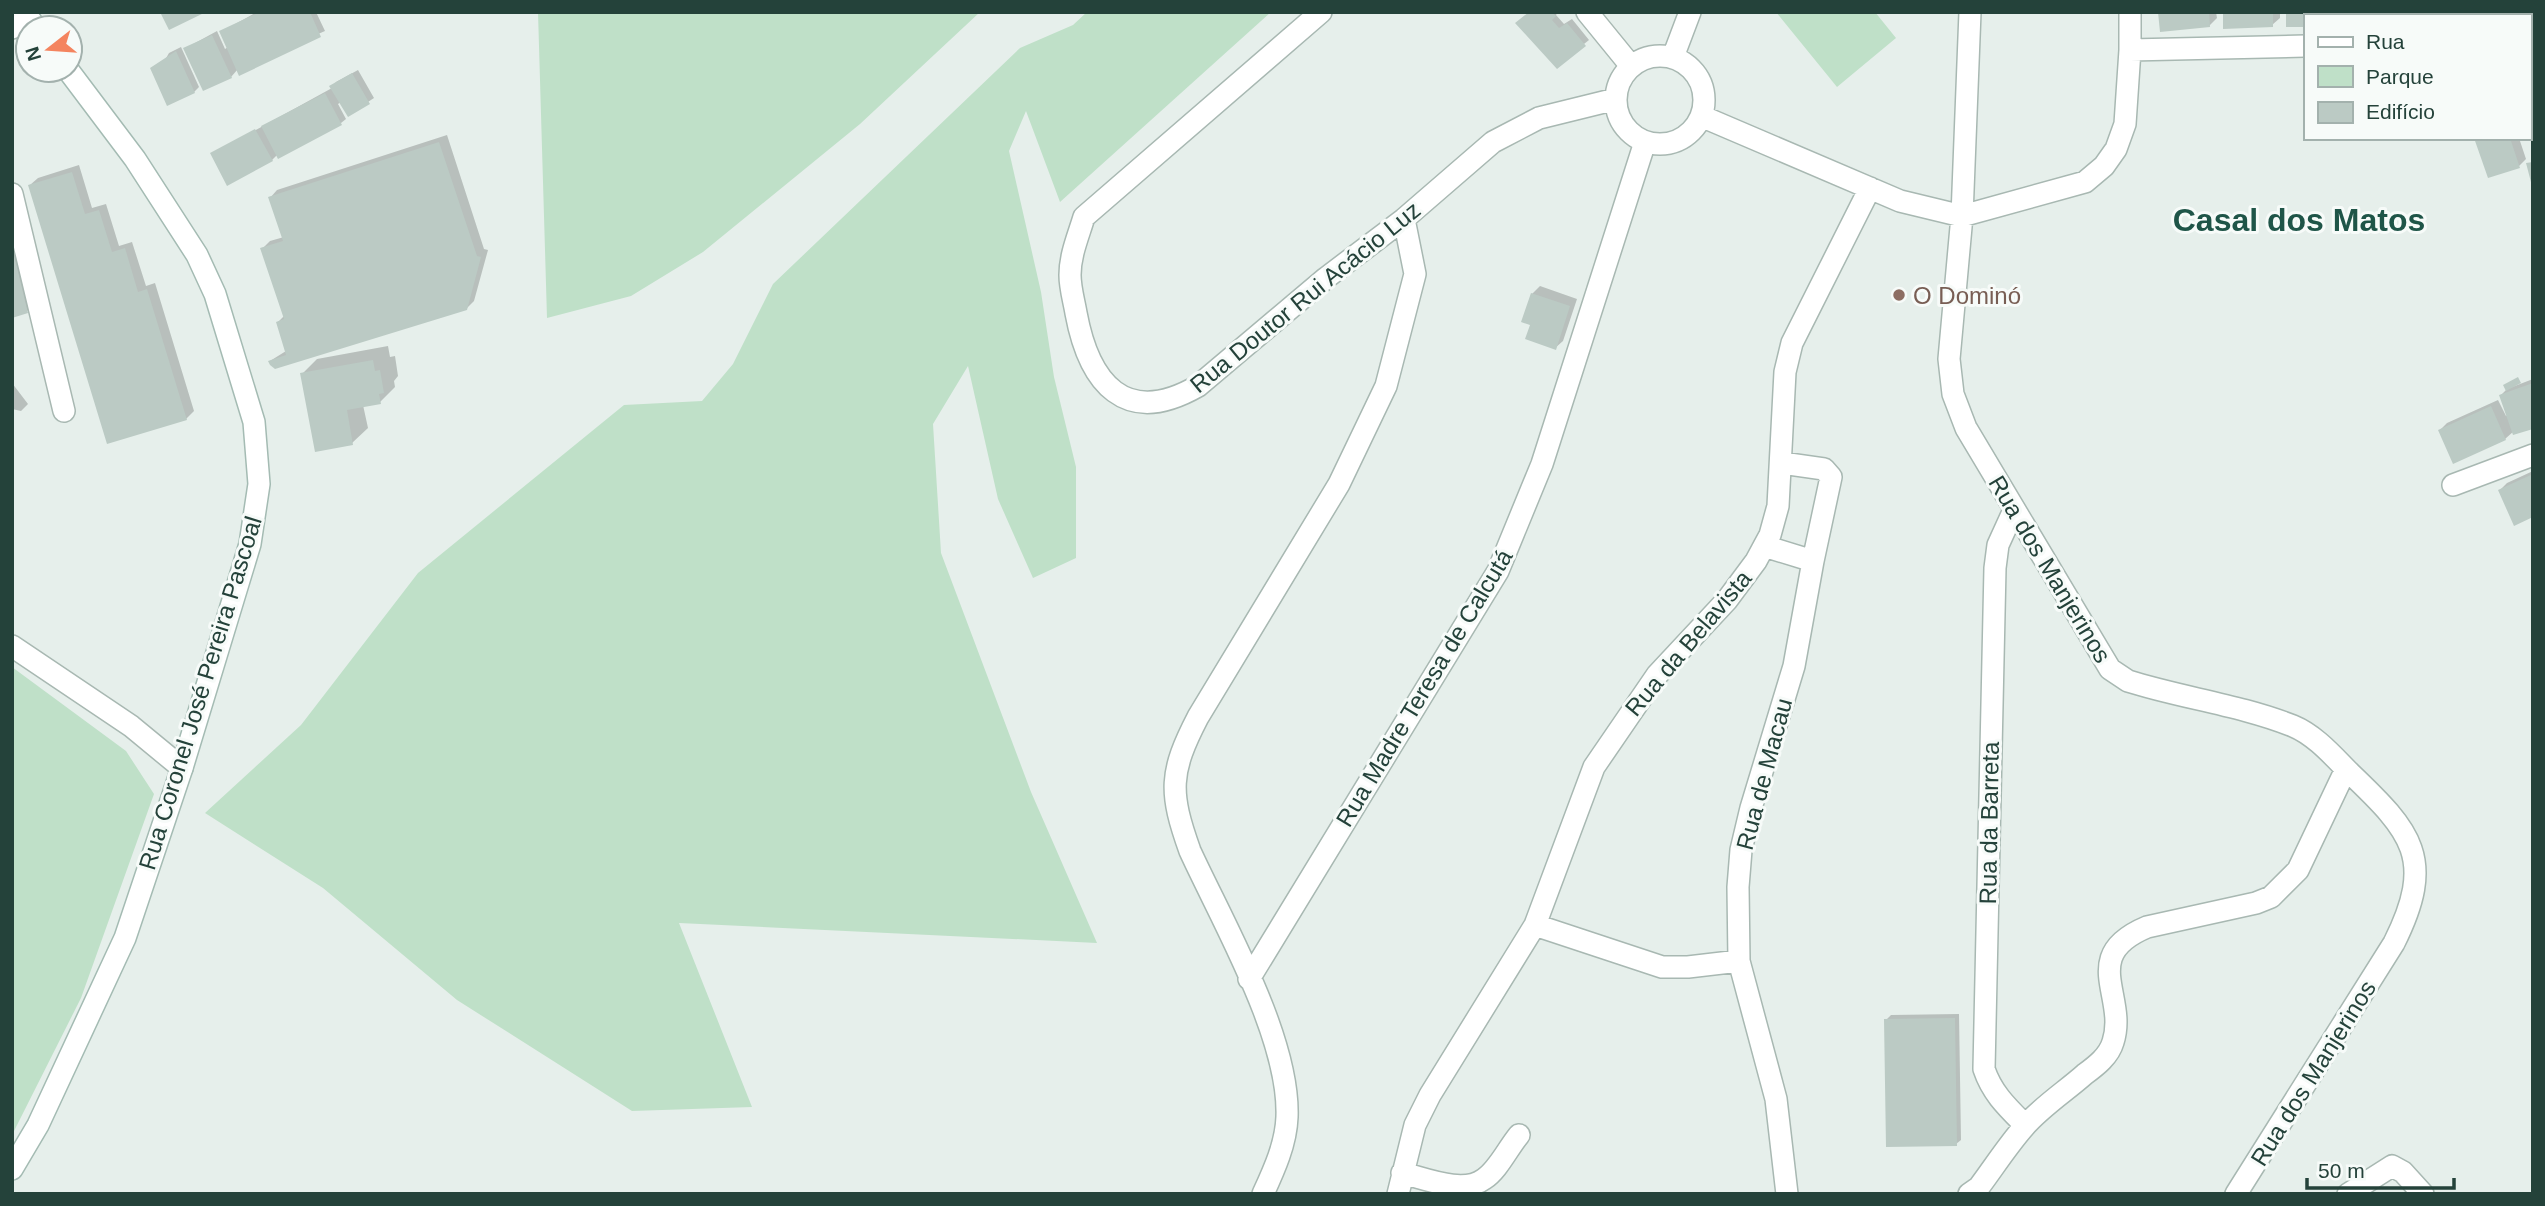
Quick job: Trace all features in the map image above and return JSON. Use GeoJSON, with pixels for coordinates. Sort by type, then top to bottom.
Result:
{"type":"FeatureCollection","features":[{"type":"Feature","properties":{"kind":"street","name":"Rua Doutor Rui Acácio Luz"},"geometry":{"type":"LineString","coordinates":[[1321,12],[1084,217],[1071,257],[1070,278],[1084,348],[1094,372],[1102,382],[1123,396],[1150,402],[1181,395],[1198,386],[1326,278],[1405,219],[1493,142],[1515,128],[1564,110],[1616,99]]}},
{"type":"Feature","properties":{"kind":"street"},"geometry":{"type":"LineString","coordinates":[[1587,12],[1630,66]]}},
{"type":"Feature","properties":{"kind":"street"},"geometry":{"type":"LineString","coordinates":[[1673,57],[1690,12]]}},
{"type":"Feature","properties":{"kind":"street","name":"Rua dos Manjerinos"},"geometry":{"type":"LineString","coordinates":[[1970,12],[1962,216],[1949,340],[1949,376],[1966,428],[2091,644],[2118,676],[2140,685],[2294,726],[2307,734],[2391,812],[2410,842],[2416,879],[2413,901],[2394,943],[2236,1194]]}},
{"type":"Feature","properties":{"kind":"street"},"geometry":{"type":"LineString","coordinates":[[1701,116],[1900,201],[1962,216],[2085,182],[2104,166],[2116,149],[2125,124],[2130,12]]}},
{"type":"Feature","properties":{"kind":"street"},"geometry":{"type":"LineString","coordinates":[[2130,50],[2304,46]]}},
{"type":"Feature","properties":{"kind":"street"},"geometry":{"type":"LineString","coordinates":[[1658,55],[1673,57],[1686,64],[1700,81],[1704,102],[1701,116],[1695,128],[1672,143],[1645,142],[1624,125],[1616,99],[1622,76],[1630,66],[1643,58],[1658,55]]}},
{"type":"Feature","properties":{"kind":"street","name":"Rua Coronel José Pereira Pascoal"},"geometry":{"type":"LineString","coordinates":[[12,1169],[38,1125],[125,938],[182,768],[250,544],[259,484],[254,422],[215,294],[197,254],[143,169],[79,84]]}},
{"type":"Feature","properties":{"kind":"street","name":"Rua Madre Teresa de Calcutá"},"geometry":{"type":"LineString","coordinates":[[1249,979],[1499,570],[1542,464],[1645,142]]}},
{"type":"Feature","properties":{"kind":"street","name":"Rua da Belavista"},"geometry":{"type":"LineString","coordinates":[[1398,1194],[1415,1125],[1430,1095],[1535,925],[1594,767],[1657,675],[1727,600],[1764,546],[1778,506],[1785,372],[1793,343],[1870,188]]}},
{"type":"Feature","properties":{"kind":"street"},"geometry":{"type":"LineString","coordinates":[[12,194],[64,411]]}},
{"type":"Feature","properties":{"kind":"street"},"geometry":{"type":"LineString","coordinates":[[1263,1194],[1282,1144],[1287,1117],[1284,1082],[1274,1042],[1249,979],[1182,828],[1175,780],[1179,753],[1339,484],[1387,386],[1415,274],[1405,219]]}},
{"type":"Feature","properties":{"kind":"street"},"geometry":{"type":"LineString","coordinates":[[2452,485],[2533,455]]}},
{"type":"Feature","properties":{"kind":"street","name":"Rua de Macau"},"geometry":{"type":"LineString","coordinates":[[1782,463],[1824,469],[1831,477],[1794,666],[1751,808],[1741,850],[1738,887],[1739,961],[1776,1100],[1787,1194]]}},
{"type":"Feature","properties":{"kind":"street","name":"Rua da Barreta"},"geometry":{"type":"LineString","coordinates":[[2014,510],[1998,545],[1995,568],[1984,1069],[1989,1085],[1999,1099],[2025,1125]]}},
{"type":"Feature","properties":{"kind":"street"},"geometry":{"type":"LineString","coordinates":[[1764,546],[1813,561]]}},
{"type":"Feature","properties":{"kind":"street"},"geometry":{"type":"LineString","coordinates":[[12,646],[131,726],[182,768]]}},
{"type":"Feature","properties":{"kind":"street"},"geometry":{"type":"LineString","coordinates":[[1969,1194],[1979,1186],[2025,1125],[2109,1052],[2115,1030],[2109,969],[2118,946],[2133,933],[2147,927],[2256,904],[2271,897],[2298,870],[2346,769]]}},
{"type":"Feature","properties":{"kind":"street"},"geometry":{"type":"LineString","coordinates":[[1535,925],[1662,967],[1739,961]]}},
{"type":"Feature","properties":{"kind":"street"},"geometry":{"type":"LineString","coordinates":[[1402,1172],[1448,1184],[1465,1185],[1483,1180],[1518,1135]]}},
{"type":"Feature","properties":{"kind":"street"},"geometry":{"type":"LineString","coordinates":[[2348,1194],[2392,1166],[2403,1172],[2423,1194]]}},
{"type":"Feature","properties":{"kind":"green space"},"geometry":{"type":"Polygon","coordinates":[[[538,12],[980,12],[860,124],[703,252],[631,296],[547,318],[538,12]]]}},
{"type":"Feature","properties":{"kind":"green space"},"geometry":{"type":"Polygon","coordinates":[[[1087,12],[1271,12],[1060,202],[1026,111],[1009,151],[1041,292],[1054,377],[1076,467],[1076,558],[1033,578],[998,499],[968,366],[933,424],[941,553],[1031,792],[1097,943],[679,923],[752,1107],[632,1111],[457,1000],[323,888],[205,813],[301,725],[418,573],[624,405],[702,401],[733,364],[773,284],[1020,48],[1073,25],[1087,12]]]}},
{"type":"Feature","properties":{"kind":"green space"},"geometry":{"type":"Polygon","coordinates":[[[1776,12],[1875,12],[1896,38],[1837,87],[1776,12]]]}},
{"type":"Feature","properties":{"kind":"green space"},"geometry":{"type":"Polygon","coordinates":[[[12,667],[126,751],[154,794],[81,998],[12,1135],[12,667]]]}},
{"type":"Feature","properties":{"kind":"building"},"geometry":{"type":"Polygon","coordinates":[[[160,12],[206,12],[169,30],[160,12]]]}},
{"type":"Feature","properties":{"kind":"building"},"geometry":{"type":"Polygon","coordinates":[[[260,12],[310,12],[321,37],[239,76],[219,31],[260,12]]]}},
{"type":"Feature","properties":{"kind":"building"},"geometry":{"type":"Polygon","coordinates":[[[1529,12],[1551,12],[1556,16],[1552,20],[1559,28],[1567,23],[1586,46],[1557,69],[1515,23],[1529,12]]]}},
{"type":"Feature","properties":{"kind":"building"},"geometry":{"type":"Polygon","coordinates":[[[2158,12],[2209,12],[2210,27],[2160,32],[2158,12]]]}},
{"type":"Feature","properties":{"kind":"building"},"geometry":{"type":"Polygon","coordinates":[[[2223,12],[2273,12],[2273,27],[2223,29],[2223,12]]]}},
{"type":"Feature","properties":{"kind":"building"},"geometry":{"type":"Polygon","coordinates":[[[2286,12],[2335,12],[2304,14],[2304,27],[2286,27],[2286,12]]]}},
{"type":"Feature","properties":{"kind":"building"},"geometry":{"type":"Polygon","coordinates":[[[2350,12],[2402,12],[2402,14],[2350,12]]]}},
{"type":"Feature","properties":{"kind":"building"},"geometry":{"type":"Polygon","coordinates":[[[2533,31],[2531,70],[2531,32],[2533,31]]]}},
{"type":"Feature","properties":{"kind":"building"},"geometry":{"type":"Polygon","coordinates":[[[212,35],[232,78],[203,91],[183,48],[212,35]]]}},
{"type":"Feature","properties":{"kind":"building"},"geometry":{"type":"Polygon","coordinates":[[[176,51],[195,93],[167,106],[150,68],[176,51]]]}},
{"type":"Feature","properties":{"kind":"building"},"geometry":{"type":"Polygon","coordinates":[[[352,73],[370,104],[348,117],[329,86],[352,73]]]}},
{"type":"Feature","properties":{"kind":"building"},"geometry":{"type":"Polygon","coordinates":[[[325,93],[342,125],[278,159],[261,126],[325,93]]]}},
{"type":"Feature","properties":{"kind":"building"},"geometry":{"type":"Polygon","coordinates":[[[255,129],[273,161],[227,186],[210,153],[255,129]]]}},
{"type":"Feature","properties":{"kind":"building"},"geometry":{"type":"Polygon","coordinates":[[[2475,140],[2511,140],[2520,168],[2488,178],[2475,140]]]}},
{"type":"Feature","properties":{"kind":"building"},"geometry":{"type":"Polygon","coordinates":[[[439,142],[477,256],[481,257],[467,310],[275,369],[268,361],[286,355],[276,322],[284,319],[260,248],[283,241],[268,197],[439,142]]]}},
{"type":"Feature","properties":{"kind":"building"},"geometry":{"type":"Polygon","coordinates":[[[2533,162],[2533,186],[2532,186],[2526,163],[2533,162]]]}},
{"type":"Feature","properties":{"kind":"building"},"geometry":{"type":"Polygon","coordinates":[[[72,172],[85,214],[99,210],[112,252],[125,248],[138,292],[147,289],[187,420],[107,444],[28,185],[72,172]]]}},
{"type":"Feature","properties":{"kind":"building"},"geometry":{"type":"Polygon","coordinates":[[[12,247],[28,313],[12,318],[12,247]]]}},
{"type":"Feature","properties":{"kind":"building"},"geometry":{"type":"Polygon","coordinates":[[[1531,293],[1570,306],[1556,350],[1525,339],[1530,325],[1521,322],[1531,293]]]}},
{"type":"Feature","properties":{"kind":"building"},"geometry":{"type":"Polygon","coordinates":[[[373,360],[375,371],[380,370],[384,393],[379,394],[381,404],[347,410],[353,445],[315,452],[300,373],[373,360]]]}},
{"type":"Feature","properties":{"kind":"building"},"geometry":{"type":"Polygon","coordinates":[[[2518,377],[2521,383],[2506,391],[2503,385],[2518,377]]]}},
{"type":"Feature","properties":{"kind":"building"},"geometry":{"type":"Polygon","coordinates":[[[2533,383],[2533,429],[2513,435],[2499,395],[2533,383]]]}},
{"type":"Feature","properties":{"kind":"building"},"geometry":{"type":"Polygon","coordinates":[[[2491,406],[2506,440],[2453,464],[2438,430],[2491,406]]]}},
{"type":"Feature","properties":{"kind":"building"},"geometry":{"type":"Polygon","coordinates":[[[2533,474],[2533,517],[2514,526],[2498,490],[2533,474]]]}},
{"type":"Feature","properties":{"kind":"building"},"geometry":{"type":"Polygon","coordinates":[[[1955,1018],[1957,1146],[1886,1147],[1884,1019],[1955,1018]]]}},
{"type":"Feature","properties":{"kind":"place","name":"O Dominó"},"geometry":{"type":"Point","coordinates":[1899,295]}},
{"type":"Feature","properties":{"kind":"district","name":"Casal dos Matos"},"geometry":{"type":"Point","coordinates":[2299,220]}}]}
